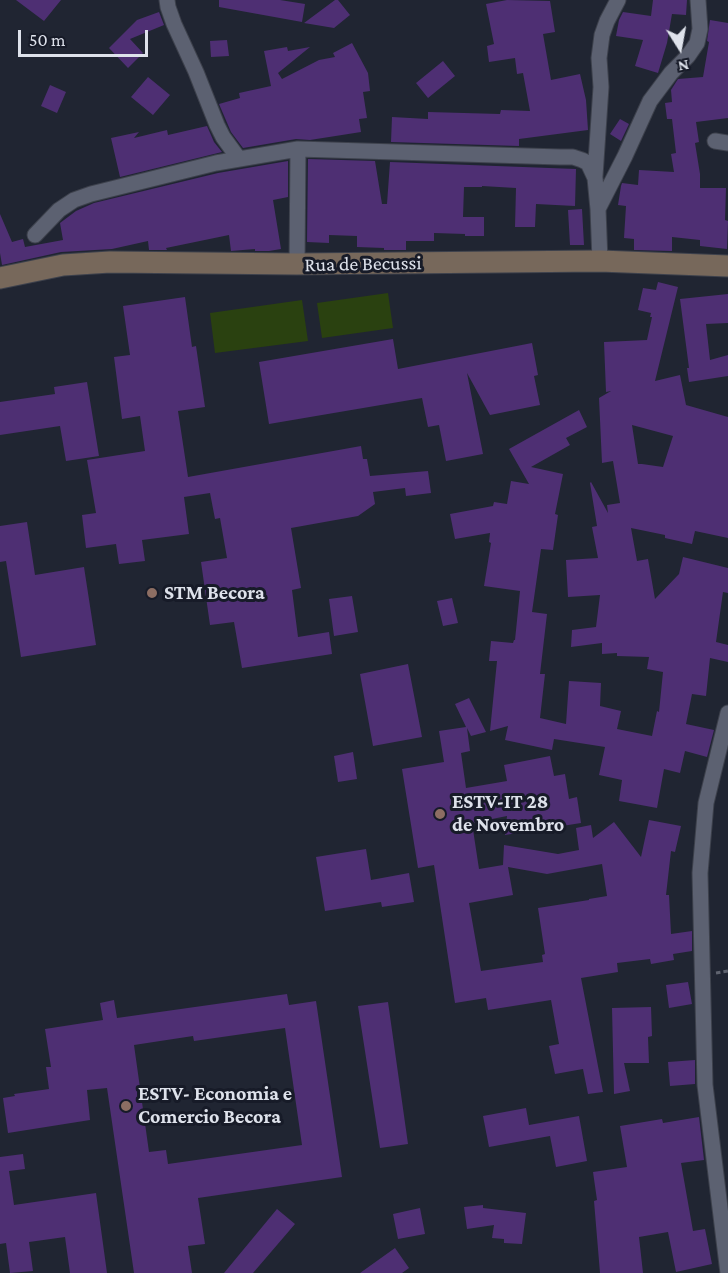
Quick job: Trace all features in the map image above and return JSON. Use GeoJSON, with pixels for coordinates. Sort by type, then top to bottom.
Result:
{"type":"FeatureCollection","features":[{"type":"Feature","properties":{"kind":"street"},"geometry":{"type":"LineString","coordinates":[[167,0],[174,24],[217,125],[239,159]]}},
{"type":"Feature","properties":{"kind":"street"},"geometry":{"type":"LineString","coordinates":[[600,261],[595,178],[601,87],[599,58],[602,35],[618,0]]}},
{"type":"Feature","properties":{"kind":"street"},"geometry":{"type":"LineString","coordinates":[[598,209],[621,166],[650,102],[697,43],[700,29],[698,0]]}},
{"type":"Feature","properties":{"kind":"street"},"geometry":{"type":"LineString","coordinates":[[297,264],[298,149]]}},
{"type":"Feature","properties":{"kind":"street"},"geometry":{"type":"LineString","coordinates":[[35,235],[59,210],[74,200],[130,184],[239,159],[298,149],[573,157],[588,163],[595,178]]}},
{"type":"Feature","properties":{"kind":"street","name":"Rua de Becussi"},"geometry":{"type":"LineString","coordinates":[[0,278],[63,265],[110,262],[297,264],[600,261],[728,266]]}},
{"type":"Feature","properties":{"kind":"street"},"geometry":{"type":"LineString","coordinates":[[728,713],[706,803],[700,873],[705,1085],[728,1273]]}},
{"type":"Feature","properties":{"kind":"green space"},"geometry":{"type":"Polygon","coordinates":[[[388,293],[393,328],[322,338],[317,303],[388,293]]]}},
{"type":"Feature","properties":{"kind":"green space"},"geometry":{"type":"Polygon","coordinates":[[[302,300],[308,341],[215,353],[210,313],[302,300]]]}},
{"type":"Feature","properties":{"kind":"building"},"geometry":{"type":"Polygon","coordinates":[[[16,0],[61,0],[44,21],[16,0]]]}},
{"type":"Feature","properties":{"kind":"building"},"geometry":{"type":"Polygon","coordinates":[[[219,0],[280,0],[305,4],[302,22],[219,7],[219,0]]]}},
{"type":"Feature","properties":{"kind":"building"},"geometry":{"type":"Polygon","coordinates":[[[338,0],[350,15],[334,28],[304,23],[338,0]]]}},
{"type":"Feature","properties":{"kind":"building"},"geometry":{"type":"Polygon","coordinates":[[[507,0],[550,1],[555,32],[543,34],[551,80],[580,74],[586,100],[588,130],[519,139],[519,146],[391,142],[392,117],[428,119],[428,112],[500,114],[501,110],[530,111],[523,73],[517,74],[515,58],[489,62],[487,46],[494,44],[486,4],[507,0]]]}},
{"type":"Feature","properties":{"kind":"building"},"geometry":{"type":"Polygon","coordinates":[[[653,0],[687,0],[686,15],[672,14],[667,43],[658,73],[635,66],[643,40],[616,36],[623,12],[651,16],[653,0]]]}},
{"type":"Feature","properties":{"kind":"building"},"geometry":{"type":"Polygon","coordinates":[[[159,12],[164,25],[130,39],[143,53],[128,68],[109,48],[137,20],[159,12]]]}},
{"type":"Feature","properties":{"kind":"building"},"geometry":{"type":"Polygon","coordinates":[[[710,20],[728,23],[728,118],[696,122],[699,142],[695,143],[700,188],[726,188],[727,249],[700,246],[700,240],[672,237],[672,251],[634,250],[634,239],[624,238],[626,206],[618,205],[621,186],[622,183],[638,185],[639,170],[674,172],[671,154],[676,153],[672,119],[667,119],[665,103],[672,102],[671,90],[678,79],[703,77],[710,20]]]}},
{"type":"Feature","properties":{"kind":"building"},"geometry":{"type":"Polygon","coordinates":[[[227,40],[229,56],[211,57],[210,41],[227,40]]]}},
{"type":"Feature","properties":{"kind":"building"},"geometry":{"type":"Polygon","coordinates":[[[352,43],[368,73],[370,91],[363,92],[367,118],[359,119],[361,132],[243,148],[231,132],[219,104],[240,98],[239,93],[271,86],[264,51],[287,47],[288,51],[310,47],[278,73],[282,79],[319,60],[335,57],[333,53],[352,43]]]}},
{"type":"Feature","properties":{"kind":"building"},"geometry":{"type":"Polygon","coordinates":[[[443,61],[455,76],[428,98],[416,83],[443,61]]]}},
{"type":"Feature","properties":{"kind":"building"},"geometry":{"type":"Polygon","coordinates":[[[148,77],[170,95],[153,115],[131,97],[148,77]]]}},
{"type":"Feature","properties":{"kind":"building"},"geometry":{"type":"Polygon","coordinates":[[[50,85],[66,92],[57,113],[41,106],[50,85]]]}},
{"type":"Feature","properties":{"kind":"building"},"geometry":{"type":"Polygon","coordinates":[[[620,119],[629,124],[621,141],[610,134],[620,119]]]}},
{"type":"Feature","properties":{"kind":"building"},"geometry":{"type":"Polygon","coordinates":[[[207,126],[214,142],[222,152],[120,177],[111,138],[139,132],[134,138],[167,130],[168,135],[207,126]]]}},
{"type":"Feature","properties":{"kind":"building"},"geometry":{"type":"Polygon","coordinates":[[[308,159],[375,161],[382,204],[387,204],[390,162],[576,169],[575,206],[536,204],[535,227],[515,227],[516,188],[464,187],[463,217],[484,217],[484,236],[434,233],[434,241],[406,241],[406,250],[357,247],[357,236],[329,235],[329,243],[307,242],[308,159]]]}},
{"type":"Feature","properties":{"kind":"building"},"geometry":{"type":"Polygon","coordinates":[[[288,161],[288,197],[273,200],[281,249],[231,251],[229,235],[166,248],[167,250],[149,250],[148,241],[112,249],[61,252],[2,265],[0,214],[12,242],[23,239],[25,247],[63,240],[60,223],[76,211],[94,203],[218,173],[288,161]]]}},
{"type":"Feature","properties":{"kind":"building"},"geometry":{"type":"Polygon","coordinates":[[[582,209],[584,245],[570,245],[568,210],[582,209]]]}},
{"type":"Feature","properties":{"kind":"building"},"geometry":{"type":"Polygon","coordinates":[[[658,282],[678,287],[655,381],[680,375],[686,405],[728,417],[728,538],[695,531],[692,544],[665,538],[665,535],[631,528],[637,561],[648,559],[655,599],[679,574],[683,557],[728,568],[728,593],[723,592],[716,642],[728,645],[728,662],[710,658],[706,696],[692,694],[686,724],[714,730],[707,757],[685,751],[680,773],[664,769],[657,808],[619,801],[622,780],[599,775],[605,747],[554,739],[552,750],[505,740],[508,726],[490,731],[497,661],[489,661],[491,641],[513,643],[515,640],[520,591],[484,586],[491,543],[489,542],[490,533],[455,539],[450,514],[493,506],[494,502],[507,504],[511,481],[529,484],[509,449],[579,410],[587,427],[566,438],[570,445],[531,467],[563,474],[555,514],[558,515],[553,550],[541,549],[532,612],[547,614],[540,674],[545,674],[540,718],[566,724],[569,681],[601,683],[600,706],[621,711],[617,729],[652,736],[657,711],[659,712],[663,672],[647,669],[649,657],[617,656],[617,653],[602,654],[602,643],[571,647],[572,630],[596,627],[600,595],[568,597],[566,560],[598,558],[592,527],[597,526],[590,483],[608,513],[607,505],[620,503],[613,461],[602,463],[599,398],[611,391],[606,392],[604,342],[647,340],[651,313],[638,310],[643,288],[656,290],[658,282]],[[632,425],[638,464],[663,467],[673,436],[632,425]]]}},
{"type":"Feature","properties":{"kind":"building"},"geometry":{"type":"Polygon","coordinates":[[[728,294],[728,323],[706,324],[710,360],[728,355],[728,376],[689,382],[680,299],[728,294]]]}},
{"type":"Feature","properties":{"kind":"building"},"geometry":{"type":"Polygon","coordinates":[[[185,297],[192,347],[196,346],[205,407],[178,411],[188,477],[361,446],[363,459],[367,459],[370,476],[428,471],[431,493],[406,496],[405,488],[373,492],[375,504],[358,516],[291,528],[301,588],[292,590],[298,637],[329,632],[332,654],[242,668],[234,622],[210,625],[201,562],[227,558],[220,518],[215,519],[210,493],[184,497],[189,534],[142,540],[145,561],[119,564],[116,544],[86,548],[82,515],[96,513],[87,460],[145,451],[140,416],[122,419],[114,357],[130,355],[123,306],[185,297]]]}},
{"type":"Feature","properties":{"kind":"building"},"geometry":{"type":"Polygon","coordinates":[[[393,339],[398,369],[532,343],[538,375],[534,376],[540,405],[490,415],[467,373],[483,454],[446,461],[439,425],[428,427],[422,398],[269,424],[259,362],[393,339]]]}},
{"type":"Feature","properties":{"kind":"building"},"geometry":{"type":"Polygon","coordinates":[[[87,382],[99,456],[66,461],[60,426],[0,435],[0,402],[55,394],[54,387],[87,382]]]}},
{"type":"Feature","properties":{"kind":"building"},"geometry":{"type":"Polygon","coordinates":[[[27,522],[35,575],[84,567],[96,645],[21,657],[6,561],[0,562],[0,526],[27,522]]]}},
{"type":"Feature","properties":{"kind":"building"},"geometry":{"type":"Polygon","coordinates":[[[352,596],[358,632],[334,636],[329,599],[352,596]]]}},
{"type":"Feature","properties":{"kind":"building"},"geometry":{"type":"Polygon","coordinates":[[[452,598],[458,623],[443,626],[437,601],[452,598]]]}},
{"type":"Feature","properties":{"kind":"building"},"geometry":{"type":"Polygon","coordinates":[[[408,664],[422,737],[373,746],[360,674],[408,664]]]}},
{"type":"Feature","properties":{"kind":"building"},"geometry":{"type":"Polygon","coordinates":[[[469,698],[486,732],[471,736],[467,728],[470,751],[461,753],[466,788],[507,781],[504,765],[550,756],[554,776],[565,774],[569,799],[577,797],[581,823],[505,835],[507,816],[472,823],[479,869],[503,865],[504,845],[558,854],[579,850],[576,828],[591,825],[593,838],[614,822],[641,857],[649,820],[681,826],[675,852],[671,851],[666,895],[669,895],[671,934],[692,931],[692,951],[673,954],[674,960],[651,964],[650,959],[617,963],[618,972],[581,978],[603,1092],[588,1094],[583,1069],[555,1074],[549,1046],[559,1044],[551,1000],[488,1010],[486,998],[455,1003],[434,865],[418,868],[402,769],[444,762],[439,731],[466,727],[455,704],[469,698]],[[602,864],[547,874],[508,867],[513,895],[469,903],[481,971],[543,962],[542,955],[545,954],[538,908],[607,896],[602,864]]]}},
{"type":"Feature","properties":{"kind":"building"},"geometry":{"type":"Polygon","coordinates":[[[353,752],[357,779],[338,782],[334,756],[353,752]]]}},
{"type":"Feature","properties":{"kind":"building"},"geometry":{"type":"Polygon","coordinates":[[[366,849],[371,880],[409,873],[414,902],[382,907],[381,902],[325,911],[316,857],[366,849]]]}},
{"type":"Feature","properties":{"kind":"building"},"geometry":{"type":"Polygon","coordinates":[[[688,982],[692,1004],[669,1008],[666,985],[688,982]]]}},
{"type":"Feature","properties":{"kind":"building"},"geometry":{"type":"Polygon","coordinates":[[[287,994],[289,1005],[316,1001],[342,1177],[198,1198],[205,1244],[188,1246],[192,1273],[134,1273],[107,1088],[87,1090],[90,1120],[8,1133],[3,1098],[15,1096],[14,1094],[49,1089],[46,1067],[51,1067],[45,1029],[103,1020],[100,1003],[114,1000],[117,1018],[287,994]],[[285,1028],[194,1041],[193,1036],[134,1045],[149,1152],[166,1150],[168,1164],[302,1145],[285,1028]]]}},
{"type":"Feature","properties":{"kind":"building"},"geometry":{"type":"Polygon","coordinates":[[[388,1002],[408,1144],[380,1148],[358,1006],[388,1002]]]}},
{"type":"Feature","properties":{"kind":"building"},"geometry":{"type":"Polygon","coordinates":[[[651,1007],[652,1036],[648,1037],[649,1063],[624,1063],[630,1091],[614,1094],[612,1008],[651,1007]]]}},
{"type":"Feature","properties":{"kind":"building"},"geometry":{"type":"Polygon","coordinates":[[[695,1060],[695,1084],[670,1086],[668,1062],[695,1060]]]}},
{"type":"Feature","properties":{"kind":"building"},"geometry":{"type":"Polygon","coordinates":[[[526,1108],[529,1125],[579,1116],[587,1161],[556,1167],[550,1136],[489,1147],[483,1116],[526,1108]]]}},
{"type":"Feature","properties":{"kind":"building"},"geometry":{"type":"Polygon","coordinates":[[[699,1117],[704,1160],[681,1163],[693,1231],[705,1229],[712,1264],[676,1272],[668,1232],[639,1237],[643,1273],[600,1273],[594,1201],[597,1200],[593,1172],[627,1167],[620,1126],[662,1119],[663,1123],[699,1117]]]}},
{"type":"Feature","properties":{"kind":"building"},"geometry":{"type":"Polygon","coordinates":[[[23,1154],[25,1169],[9,1171],[14,1205],[96,1193],[107,1273],[70,1273],[65,1237],[29,1242],[33,1271],[10,1273],[6,1243],[0,1244],[0,1157],[23,1154]]]}},
{"type":"Feature","properties":{"kind":"building"},"geometry":{"type":"Polygon","coordinates":[[[483,1205],[483,1208],[526,1213],[522,1244],[504,1243],[504,1239],[492,1238],[494,1225],[467,1229],[464,1207],[483,1205]]]}},
{"type":"Feature","properties":{"kind":"building"},"geometry":{"type":"Polygon","coordinates":[[[420,1208],[425,1234],[398,1239],[393,1214],[420,1208]]]}},
{"type":"Feature","properties":{"kind":"building"},"geometry":{"type":"Polygon","coordinates":[[[277,1209],[295,1224],[253,1273],[224,1273],[277,1209]]]}},
{"type":"Feature","properties":{"kind":"building"},"geometry":{"type":"Polygon","coordinates":[[[395,1248],[409,1268],[402,1273],[360,1273],[395,1248]]]}},
{"type":"Feature","properties":{"kind":"place","name":"STM Becora"},"geometry":{"type":"Point","coordinates":[152,593]}},
{"type":"Feature","properties":{"kind":"place","name":"ESTV-IT 28 de Novembro"},"geometry":{"type":"Point","coordinates":[440,814]}},
{"type":"Feature","properties":{"kind":"place","name":"ESTV- Economia e Comercio Becora"},"geometry":{"type":"Point","coordinates":[126,1106]}}]}
